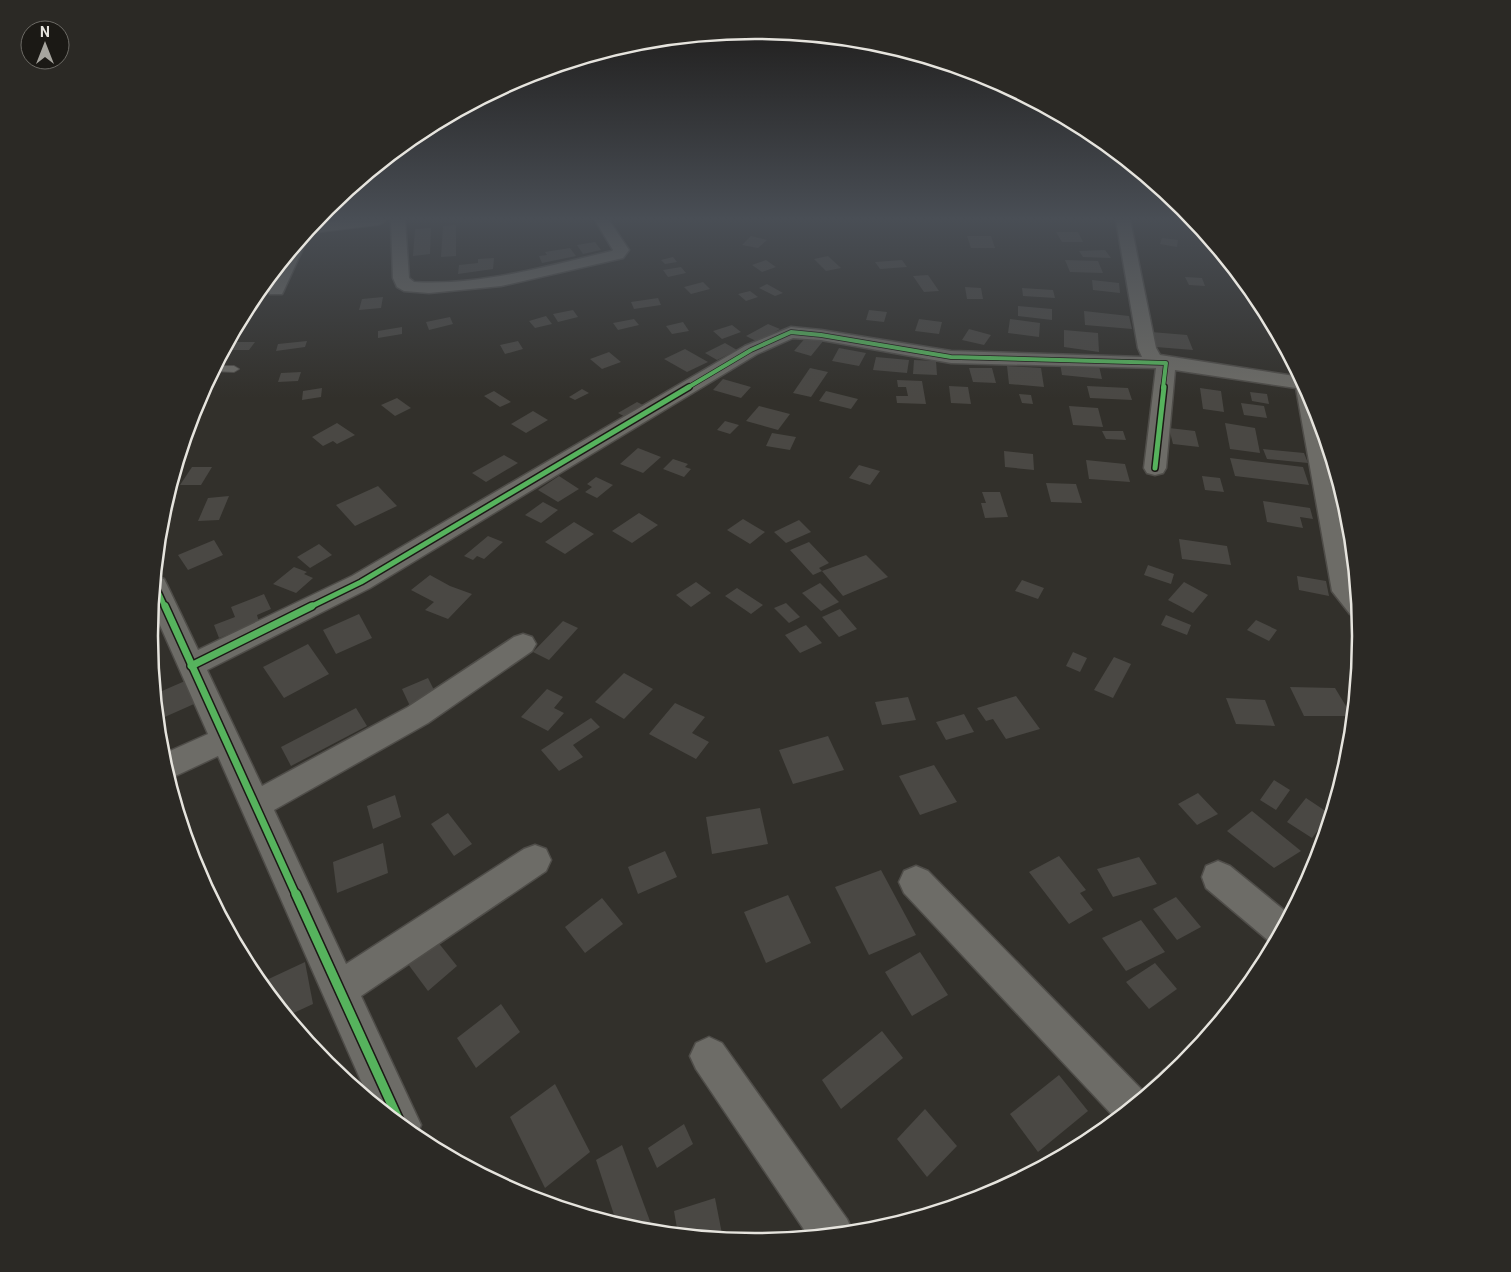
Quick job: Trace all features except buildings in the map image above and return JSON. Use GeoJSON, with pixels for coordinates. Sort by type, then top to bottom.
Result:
{"type":"FeatureCollection","features":[{"type":"Feature","properties":{"kind":"street"},"geometry":{"type":"LineString","coordinates":[[276,290],[281,279]]}},
{"type":"Feature","properties":{"kind":"street"},"geometry":{"type":"LineString","coordinates":[[403,279],[403,283],[410,287],[430,288],[504,279]]}},
{"type":"Feature","properties":{"kind":"street"},"geometry":{"type":"LineString","coordinates":[[1134,279],[1147,348],[1153,359],[1166,363]]}},
{"type":"Feature","properties":{"kind":"street"},"geometry":{"type":"LineString","coordinates":[[191,666],[361,582],[751,350],[791,332],[821,334],[951,357],[1166,363],[1296,383]]}},
{"type":"Feature","properties":{"kind":"street"},"geometry":{"type":"LineString","coordinates":[[1156,468],[1166,363]]}},
{"type":"Feature","properties":{"kind":"street"},"geometry":{"type":"LineString","coordinates":[[1312,420],[1345,590],[1351,597]]}},
{"type":"Feature","properties":{"kind":"street"},"geometry":{"type":"LineString","coordinates":[[160,598],[395,1112]]}},
{"type":"Feature","properties":{"kind":"street"},"geometry":{"type":"LineString","coordinates":[[255,804],[418,714],[524,644]]}},
{"type":"Feature","properties":{"kind":"street"},"geometry":{"type":"LineString","coordinates":[[173,764],[225,740]]}},
{"type":"Feature","properties":{"kind":"street"},"geometry":{"type":"LineString","coordinates":[[339,989],[534,860]]}},
{"type":"Feature","properties":{"kind":"street"},"geometry":{"type":"LineString","coordinates":[[1218,877],[1277,926]]}},
{"type":"Feature","properties":{"kind":"street"},"geometry":{"type":"LineString","coordinates":[[916,882],[1128,1103]]}},
{"type":"Feature","properties":{"kind":"street"},"geometry":{"type":"LineString","coordinates":[[709,1056],[828,1229]]}},
{"type":"Feature","properties":{"kind":"lane"},"geometry":{"type":"LineString","coordinates":[[222,369],[234,369]]}},
{"type":"Feature","properties":{"kind":"cycle path"},"geometry":{"type":"LineString","coordinates":[[191,666],[361,582],[751,350],[791,332],[821,335],[951,357],[1166,363],[1155,468]]}},
{"type":"Feature","properties":{"kind":"cycle path"},"geometry":{"type":"LineString","coordinates":[[160,596],[395,1112]]}}]}
